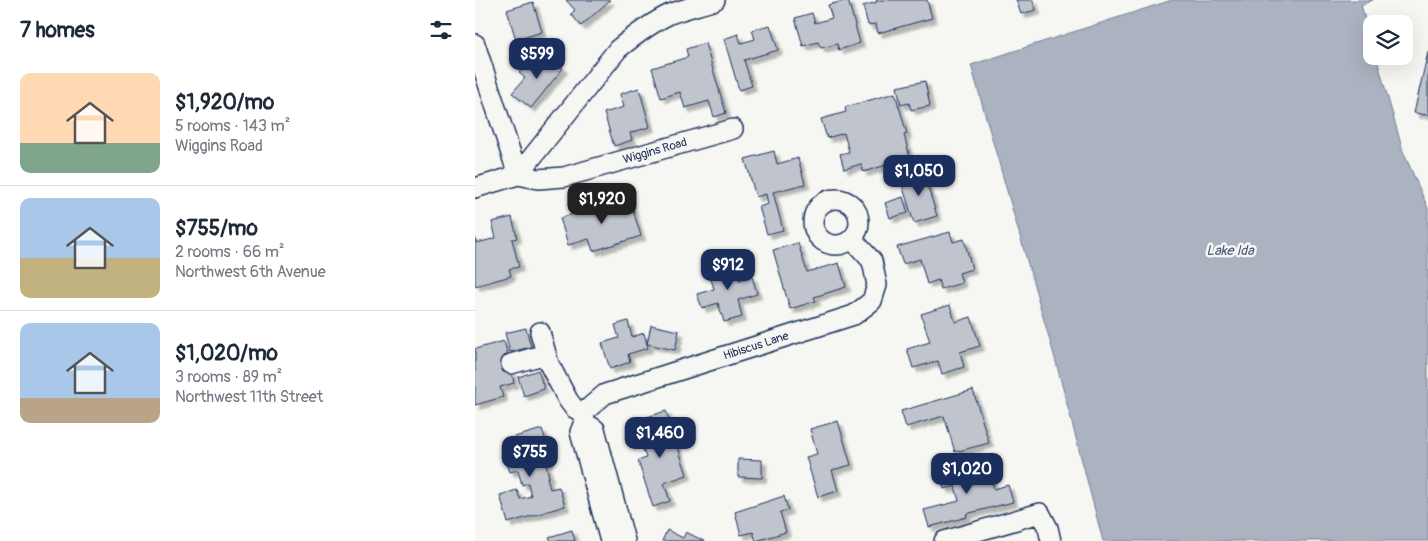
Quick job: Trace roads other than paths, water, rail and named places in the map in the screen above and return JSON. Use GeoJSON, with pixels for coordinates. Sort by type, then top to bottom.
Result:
{"type":"FeatureCollection","features":[{"type":"Feature","properties":{"kind":"street"},"geometry":{"type":"LineString","coordinates":[[475,188],[518,175],[618,49],[639,32],[661,18],[715,0]]}},
{"type":"Feature","properties":{"kind":"street"},"geometry":{"type":"LineString","coordinates":[[475,44],[518,175]]}},
{"type":"Feature","properties":{"kind":"street","name":"Wiggins Road"},"geometry":{"type":"LineString","coordinates":[[518,175],[538,179],[564,177],[733,129]]}},
{"type":"Feature","properties":{"kind":"street","name":"Hibiscus Lane"},"geometry":{"type":"LineString","coordinates":[[583,417],[605,394],[854,315],[872,301],[877,285],[872,261],[852,239]]}},
{"type":"Feature","properties":{"kind":"street"},"geometry":{"type":"LineString","coordinates":[[540,332],[549,364],[568,400],[573,408],[595,429],[625,541]]}},
{"type":"Feature","properties":{"kind":"street"},"geometry":{"type":"LineString","coordinates":[[511,364],[546,354]]}},
{"type":"Feature","properties":{"kind":"street"},"geometry":{"type":"LineString","coordinates":[[583,417],[580,432],[610,541]]}},
{"type":"Feature","properties":{"kind":"street"},"geometry":{"type":"LineString","coordinates":[[945,541],[1040,513],[1048,528],[1051,541]]}},
{"type":"Feature","properties":{"kind":"water","name":"Lake Ida"},"geometry":{"type":"Polygon","coordinates":[[[1172,0],[1373,0],[1361,5],[1364,15],[1363,65],[1379,65],[1403,151],[1428,208],[1428,541],[1103,541],[1056,362],[971,65],[1172,0]]]}}]}
